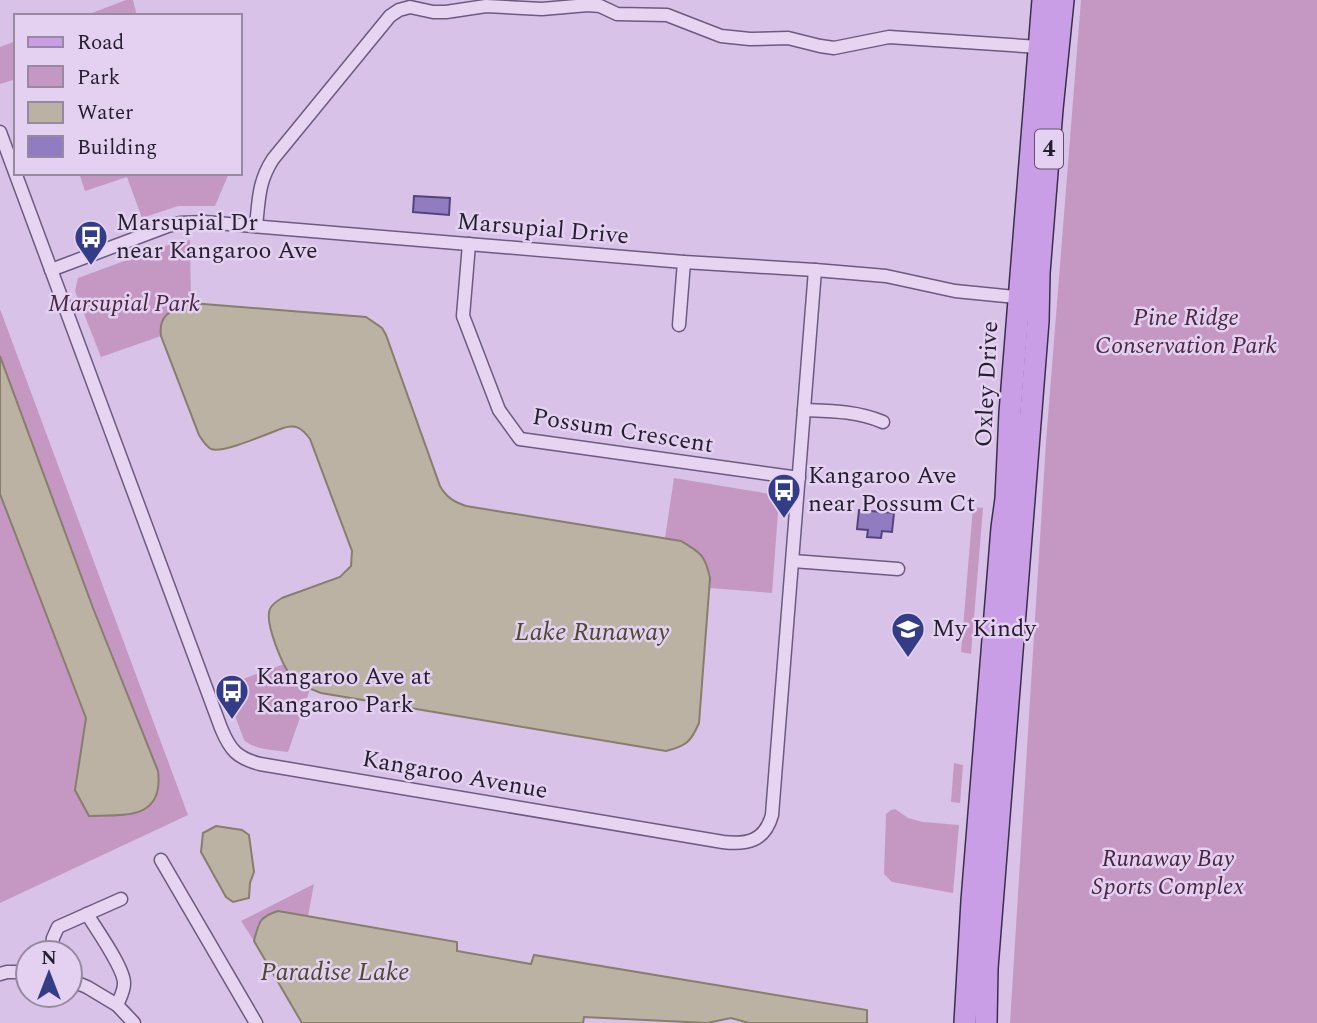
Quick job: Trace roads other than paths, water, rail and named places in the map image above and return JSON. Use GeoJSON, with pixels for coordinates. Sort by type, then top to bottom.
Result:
{"type":"FeatureCollection","features":[{"type":"Feature","properties":{"kind":"main road","name":"Oxley Drive"},"geometry":{"type":"LineString","coordinates":[[986,1023],[987,968],[1029,298],[1042,0]]}},
{"type":"Feature","properties":{"kind":"main road","name":"Oxley Drive"},"geometry":{"type":"LineString","coordinates":[[965,1023],[972,901],[1006,499],[1010,413],[1029,298],[1039,273],[1063,0]]}},
{"type":"Feature","properties":{"kind":"street"},"geometry":{"type":"LineString","coordinates":[[256,226],[260,184],[273,159],[390,16],[398,10],[410,7],[446,12],[486,6],[527,9],[600,6],[617,14],[667,15],[721,36],[750,39],[788,38],[834,48],[889,37],[1039,47]]}},
{"type":"Feature","properties":{"kind":"street","name":"Kangaroo Avenue"},"geometry":{"type":"LineString","coordinates":[[0,132],[14,170]]}},
{"type":"Feature","properties":{"kind":"street","name":"Kangaroo Avenue"},"geometry":{"type":"LineString","coordinates":[[16,175],[225,738],[233,751],[249,761],[723,842],[751,841],[766,830],[772,816],[815,270]]}},
{"type":"Feature","properties":{"kind":"street","name":"Marsupial Drive"},"geometry":{"type":"LineString","coordinates":[[51,270],[168,226],[204,222],[886,276],[955,291],[1029,298]]}},
{"type":"Feature","properties":{"kind":"street","name":"Possum Crescent"},"geometry":{"type":"LineString","coordinates":[[469,244],[463,316],[499,410],[520,439],[799,478]]}},
{"type":"Feature","properties":{"kind":"street"},"geometry":{"type":"LineString","coordinates":[[680,325],[684,262]]}},
{"type":"Feature","properties":{"kind":"street"},"geometry":{"type":"LineString","coordinates":[[804,410],[853,412],[883,422]]}},
{"type":"Feature","properties":{"kind":"street"},"geometry":{"type":"LineString","coordinates":[[793,561],[898,569]]}},
{"type":"Feature","properties":{"kind":"street"},"geometry":{"type":"LineString","coordinates":[[161,860],[256,1023]]}},
{"type":"Feature","properties":{"kind":"street"},"geometry":{"type":"LineString","coordinates":[[52,939],[58,927],[121,899]]}},
{"type":"Feature","properties":{"kind":"street"},"geometry":{"type":"LineString","coordinates":[[87,914],[125,982],[117,1005]]}},
{"type":"Feature","properties":{"kind":"street"},"geometry":{"type":"LineString","coordinates":[[84,986],[117,1005],[134,1023]]}},
{"type":"Feature","properties":{"kind":"water","name":"Lake Runaway"},"geometry":{"type":"Polygon","coordinates":[[[191,303],[366,317],[382,328],[386,335],[440,486],[451,499],[466,506],[681,541],[698,552],[704,559],[710,578],[699,723],[690,739],[683,745],[666,751],[321,693],[295,680],[288,672],[275,644],[270,624],[270,609],[282,598],[340,577],[351,566],[352,551],[310,439],[301,430],[288,427],[217,450],[209,448],[201,439],[161,336],[164,317],[191,303]]]}},
{"type":"Feature","properties":{"kind":"water"},"geometry":{"type":"Polygon","coordinates":[[[0,356],[93,608],[158,771],[155,799],[139,812],[89,816],[75,790],[86,718],[0,494],[0,356]]]}},
{"type":"Feature","properties":{"kind":"water"},"geometry":{"type":"Polygon","coordinates":[[[216,826],[242,830],[249,835],[254,872],[249,898],[233,902],[226,897],[201,852],[203,833],[216,826]]]}},
{"type":"Feature","properties":{"kind":"water","name":"Paradise Lake"},"geometry":{"type":"Polygon","coordinates":[[[278,911],[457,942],[457,951],[531,964],[534,955],[867,1010],[867,1023],[749,1023],[731,1018],[707,1023],[584,1017],[583,1023],[302,1023],[254,941],[261,921],[278,911]]]}},
{"type":"Feature","properties":{"kind":"place","name":"Marsupial Dr near Kangaroo Ave"},"geometry":{"type":"Point","coordinates":[91,267]}},
{"type":"Feature","properties":{"kind":"place","name":"Kangaroo Ave near Possum Ct"},"geometry":{"type":"Point","coordinates":[784,520]}},
{"type":"Feature","properties":{"kind":"place","name":"My Kindy"},"geometry":{"type":"Point","coordinates":[908,659]}},
{"type":"Feature","properties":{"kind":"place","name":"Kangaroo Ave at Kangaroo Park"},"geometry":{"type":"Point","coordinates":[232,721]}},
{"type":"Feature","properties":{"kind":"park label","name":"Marsupial Park"},"geometry":{"type":"Point","coordinates":[124,304]}},
{"type":"Feature","properties":{"kind":"park label","name":"Pine Ridge Conservation Park"},"geometry":{"type":"Point","coordinates":[1186,332]}},
{"type":"Feature","properties":{"kind":"park label","name":"Runaway Bay Sports Complex"},"geometry":{"type":"Point","coordinates":[1168,873]}}]}
